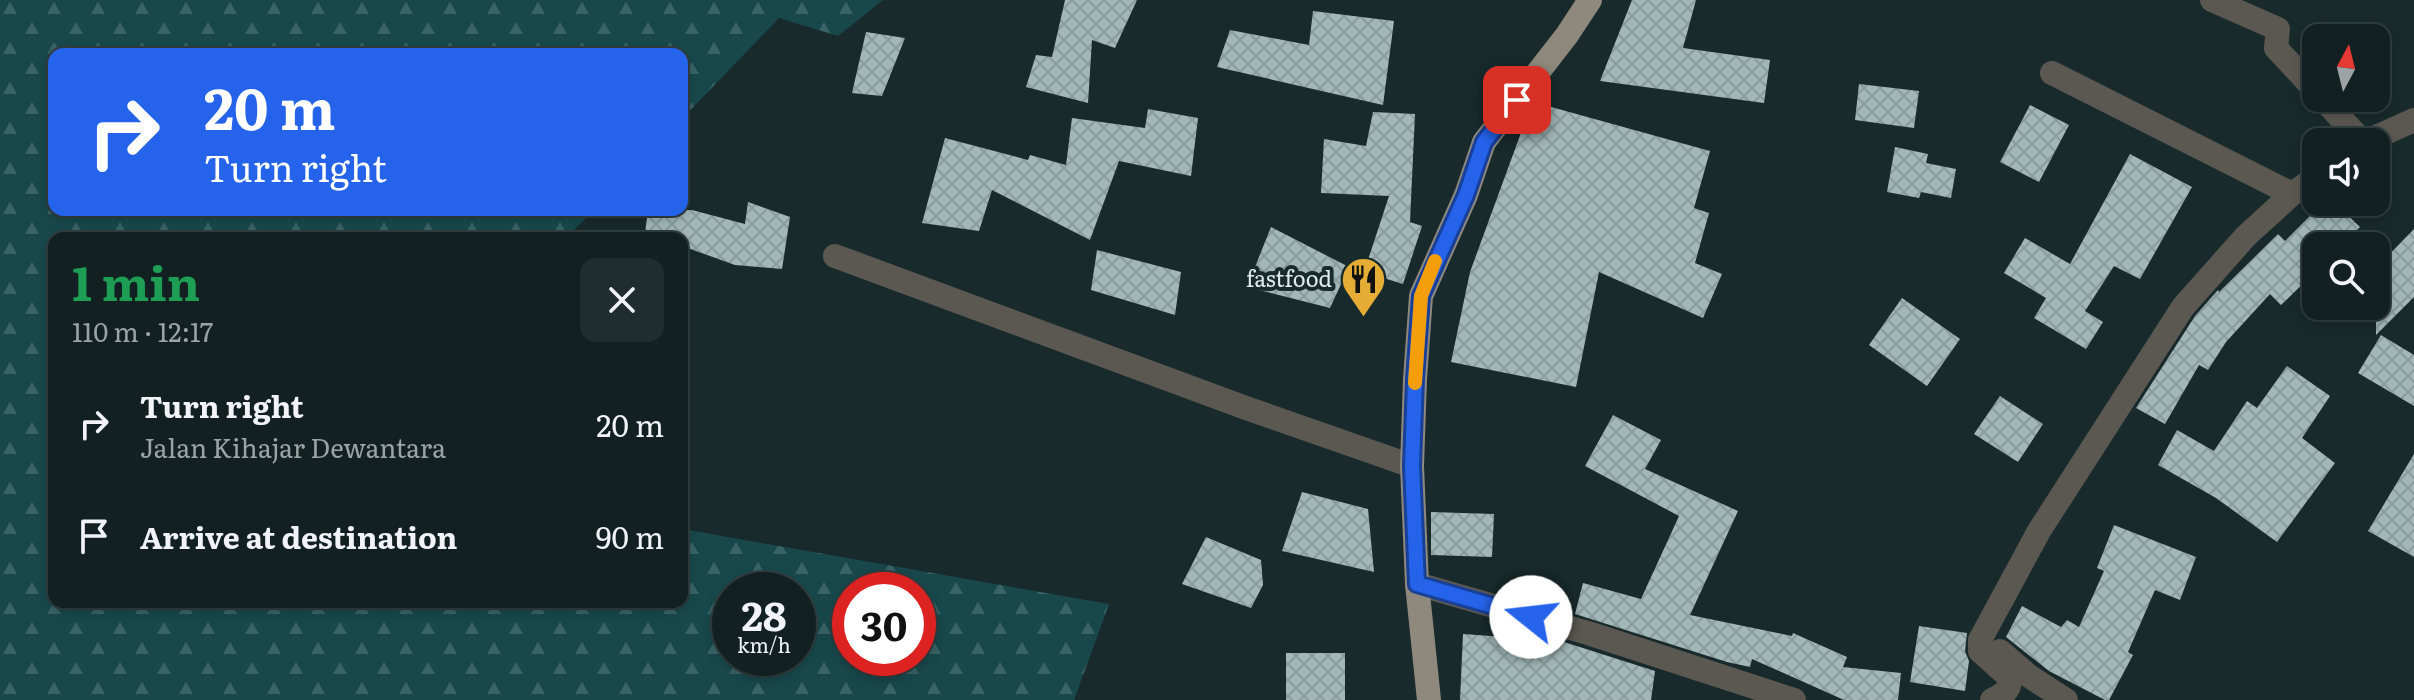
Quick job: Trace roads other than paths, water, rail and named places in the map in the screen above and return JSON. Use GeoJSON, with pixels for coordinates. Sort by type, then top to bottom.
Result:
{"type":"FeatureCollection","features":[{"type":"Feature","properties":{"kind":"main road"},"geometry":{"type":"LineString","coordinates":[[1429,700],[1417,584],[1412,466],[1421,296],[1466,195],[1484,142],[1567,35],[1590,0]]}},
{"type":"Feature","properties":{"kind":"street"},"geometry":{"type":"LineString","coordinates":[[2212,0],[2278,29],[2276,48],[2302,76]]}},
{"type":"Feature","properties":{"kind":"street"},"geometry":{"type":"LineString","coordinates":[[2052,73],[2292,194]]}},
{"type":"Feature","properties":{"kind":"street"},"geometry":{"type":"LineString","coordinates":[[2335,112],[2351,128]]}},
{"type":"Feature","properties":{"kind":"street"},"geometry":{"type":"LineString","coordinates":[[2390,131],[2414,120]]}},
{"type":"Feature","properties":{"kind":"street"},"geometry":{"type":"LineString","coordinates":[[1992,700],[2005,693],[2009,677],[1980,651],[1980,640],[2039,531],[2183,307],[2246,236],[2302,187]]}},
{"type":"Feature","properties":{"kind":"street"},"geometry":{"type":"LineString","coordinates":[[835,256],[1412,466]]}},
{"type":"Feature","properties":{"kind":"street"},"geometry":{"type":"LineString","coordinates":[[1417,584],[1588,633],[1794,700]]}},
{"type":"Feature","properties":{"kind":"street"},"geometry":{"type":"LineString","coordinates":[[1990,619],[1998,649],[2029,676],[2066,700]]}},
{"type":"Feature","properties":{"kind":"place","name":"fastfood"},"geometry":{"type":"Point","coordinates":[1363,318]}}]}
